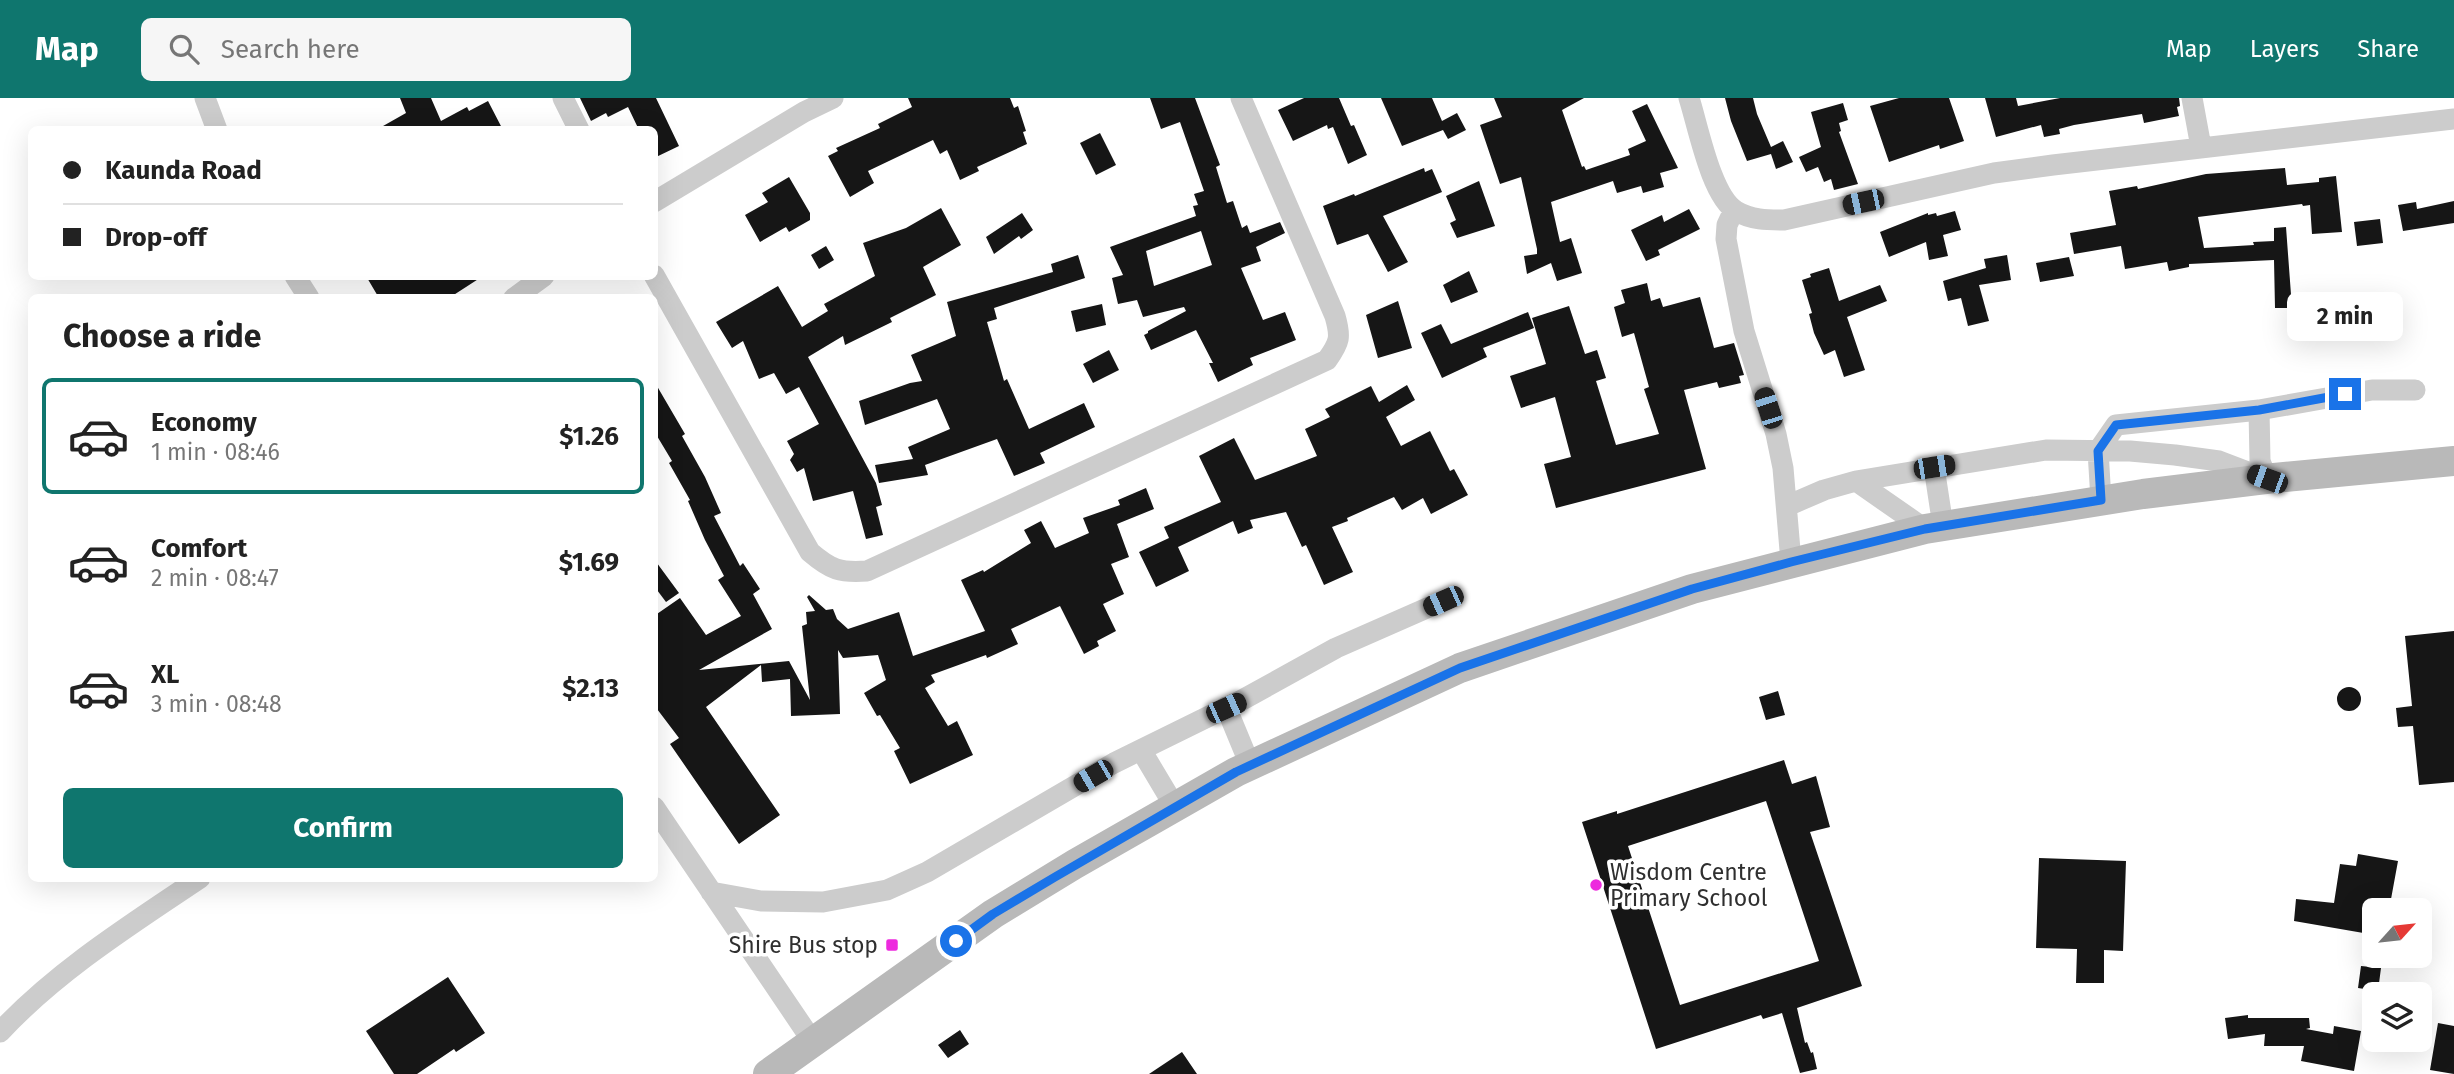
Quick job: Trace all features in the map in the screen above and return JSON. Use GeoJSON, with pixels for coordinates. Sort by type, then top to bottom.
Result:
{"type":"FeatureCollection","features":[{"type":"Feature","properties":{"kind":"main road"},"geometry":{"type":"LineString","coordinates":[[768,1074],[993,914],[1175,807],[1250,765],[1460,668],[1692,589],[1934,528],[2101,500],[2267,479],[2454,461]]}},
{"type":"Feature","properties":{"kind":"street"},"geometry":{"type":"LineString","coordinates":[[205,98],[216,126]]}},
{"type":"Feature","properties":{"kind":"street"},"geometry":{"type":"LineString","coordinates":[[563,98],[577,126]]}},
{"type":"Feature","properties":{"kind":"street"},"geometry":{"type":"LineString","coordinates":[[658,199],[799,105],[833,98]]}},
{"type":"Feature","properties":{"kind":"street"},"geometry":{"type":"LineString","coordinates":[[657,280],[810,552],[825,565],[844,572],[867,570],[1327,360],[1338,345],[1339,331],[1335,316],[1241,98]]}},
{"type":"Feature","properties":{"kind":"street"},"geometry":{"type":"LineString","coordinates":[[1689,98],[1716,184],[1724,200],[1734,210],[1748,217],[1784,220],[1994,173],[2454,119]]}},
{"type":"Feature","properties":{"kind":"street"},"geometry":{"type":"LineString","coordinates":[[2192,98],[2201,147]]}},
{"type":"Feature","properties":{"kind":"street"},"geometry":{"type":"LineString","coordinates":[[1734,210],[1727,225],[1727,246],[1744,331],[1776,434],[1783,468],[1791,562]]}},
{"type":"Feature","properties":{"kind":"street"},"geometry":{"type":"LineString","coordinates":[[519,294],[539,280]]}},
{"type":"Feature","properties":{"kind":"street"},"geometry":{"type":"LineString","coordinates":[[2101,500],[2098,451],[2116,425],[2259,410],[2372,390],[2415,390]]}},
{"type":"Feature","properties":{"kind":"street"},"geometry":{"type":"LineString","coordinates":[[2259,410],[2260,461],[2267,479]]}},
{"type":"Feature","properties":{"kind":"street"},"geometry":{"type":"LineString","coordinates":[[1787,506],[1824,490],[1856,481],[2046,450],[2130,451],[2219,461],[2267,479]]}},
{"type":"Feature","properties":{"kind":"street"},"geometry":{"type":"LineString","coordinates":[[1934,467],[1934,528]]}},
{"type":"Feature","properties":{"kind":"street"},"geometry":{"type":"LineString","coordinates":[[1856,481],[1934,528]]}},
{"type":"Feature","properties":{"kind":"street"},"geometry":{"type":"LineString","coordinates":[[710,892],[761,901],[823,902],[887,890],[964,853],[1114,764],[1226,708],[1336,648],[1443,601]]}},
{"type":"Feature","properties":{"kind":"street"},"geometry":{"type":"LineString","coordinates":[[1226,708],[1250,765]]}},
{"type":"Feature","properties":{"kind":"street"},"geometry":{"type":"LineString","coordinates":[[1141,750],[1175,807]]}},
{"type":"Feature","properties":{"kind":"street"},"geometry":{"type":"LineString","coordinates":[[658,813],[813,1042]]}},
{"type":"Feature","properties":{"kind":"street"},"geometry":{"type":"LineString","coordinates":[[0,1032],[49,986],[194,882]]}},
{"type":"Feature","properties":{"kind":"building"},"geometry":{"type":"Polygon","coordinates":[[[400,98],[431,98],[441,121],[467,107],[469,111],[488,101],[501,126],[383,126],[406,113],[400,98]]]}},
{"type":"Feature","properties":{"kind":"building"},"geometry":{"type":"Polygon","coordinates":[[[580,98],[656,98],[679,146],[658,156],[658,126],[637,126],[628,107],[608,117],[606,113],[591,121],[580,98]]]}},
{"type":"Feature","properties":{"kind":"building"},"geometry":{"type":"Polygon","coordinates":[[[908,98],[1010,98],[1014,108],[1018,106],[1027,144],[977,167],[979,171],[960,180],[947,150],[940,154],[933,140],[868,171],[874,183],[850,197],[828,156],[838,151],[836,148],[880,128],[878,124],[912,107],[908,98]]]}},
{"type":"Feature","properties":{"kind":"building"},"geometry":{"type":"Polygon","coordinates":[[[1150,98],[1195,98],[1220,165],[1216,167],[1227,203],[1233,201],[1242,228],[1247,225],[1250,233],[1280,222],[1285,233],[1256,247],[1261,261],[1241,268],[1263,320],[1285,312],[1296,340],[1250,358],[1253,365],[1218,382],[1209,363],[1213,363],[1196,330],[1151,350],[1144,335],[1186,311],[1184,307],[1143,317],[1137,300],[1118,304],[1112,278],[1123,275],[1110,247],[1196,216],[1193,206],[1198,205],[1194,194],[1204,191],[1180,122],[1161,129],[1150,98]],[[1201,231],[1146,251],[1154,286],[1212,265],[1201,231]]]}},
{"type":"Feature","properties":{"kind":"building"},"geometry":{"type":"Polygon","coordinates":[[[1304,98],[1339,98],[1367,155],[1348,164],[1333,127],[1328,129],[1327,125],[1293,141],[1278,110],[1304,98]]]}},
{"type":"Feature","properties":{"kind":"building"},"geometry":{"type":"Polygon","coordinates":[[[1381,98],[1432,98],[1442,121],[1457,113],[1466,130],[1448,139],[1443,130],[1402,146],[1381,98]]]}},
{"type":"Feature","properties":{"kind":"building"},"geometry":{"type":"Polygon","coordinates":[[[1494,98],[1584,98],[1562,110],[1582,167],[1586,170],[1630,155],[1628,149],[1646,141],[1632,111],[1647,104],[1678,168],[1660,173],[1664,187],[1643,193],[1641,186],[1617,193],[1613,181],[1551,202],[1560,242],[1571,238],[1582,273],[1557,281],[1551,263],[1527,274],[1524,256],[1537,254],[1537,249],[1521,177],[1500,184],[1480,125],[1502,117],[1494,98]]]}},
{"type":"Feature","properties":{"kind":"building"},"geometry":{"type":"Polygon","coordinates":[[[1725,98],[1753,98],[1771,147],[1783,141],[1793,162],[1776,169],[1771,154],[1747,161],[1725,98]]]}},
{"type":"Feature","properties":{"kind":"building"},"geometry":{"type":"Polygon","coordinates":[[[1899,98],[1949,98],[1964,141],[1940,149],[1939,145],[1889,162],[1870,106],[1899,98]]]}},
{"type":"Feature","properties":{"kind":"building"},"geometry":{"type":"Polygon","coordinates":[[[1985,98],[2016,98],[2018,106],[2060,98],[2179,98],[2180,106],[2177,107],[2179,116],[2144,123],[2142,114],[2074,125],[2059,129],[2060,134],[2044,137],[2041,125],[1996,137],[1985,98]]]}},
{"type":"Feature","properties":{"kind":"building"},"geometry":{"type":"Polygon","coordinates":[[[1843,103],[1848,120],[1839,123],[1839,132],[1858,184],[1834,190],[1831,179],[1824,182],[1818,167],[1806,172],[1799,157],[1821,147],[1811,112],[1843,103]]]}},
{"type":"Feature","properties":{"kind":"building"},"geometry":{"type":"Polygon","coordinates":[[[1100,133],[1116,165],[1096,175],[1080,143],[1100,133]]]}},
{"type":"Feature","properties":{"kind":"building"},"geometry":{"type":"Polygon","coordinates":[[[1424,168],[1425,172],[1432,169],[1442,192],[1383,216],[1408,262],[1388,272],[1368,234],[1337,245],[1323,206],[1424,168]]]}},
{"type":"Feature","properties":{"kind":"building"},"geometry":{"type":"Polygon","coordinates":[[[2285,168],[2287,185],[2319,182],[2319,178],[2336,176],[2342,232],[2312,234],[2310,205],[2302,204],[2198,217],[2204,248],[2274,241],[2274,228],[2286,227],[2292,308],[2275,308],[2274,260],[2189,264],[2189,267],[2169,271],[2167,262],[2125,269],[2121,246],[2074,254],[2070,233],[2116,225],[2109,191],[2137,186],[2138,189],[2206,174],[2285,168]]]}},
{"type":"Feature","properties":{"kind":"building"},"geometry":{"type":"Polygon","coordinates":[[[789,177],[810,213],[810,220],[789,232],[786,227],[760,242],[745,215],[768,202],[762,193],[789,177]]]}},
{"type":"Feature","properties":{"kind":"building"},"geometry":{"type":"Polygon","coordinates":[[[1479,181],[1495,226],[1457,238],[1450,223],[1456,220],[1446,196],[1479,181]]]}},
{"type":"Feature","properties":{"kind":"building"},"geometry":{"type":"Polygon","coordinates":[[[2454,201],[2454,223],[2403,231],[2398,205],[2416,202],[2417,209],[2454,201]]]}},
{"type":"Feature","properties":{"kind":"building"},"geometry":{"type":"Polygon","coordinates":[[[941,208],[961,245],[923,267],[936,295],[890,318],[892,322],[845,345],[843,336],[808,357],[876,483],[882,505],[876,507],[883,535],[866,539],[853,491],[813,501],[804,468],[797,472],[790,460],[794,454],[787,441],[819,424],[799,387],[786,394],[774,373],[759,379],[743,341],[732,348],[716,322],[778,286],[802,327],[828,311],[824,304],[875,276],[863,243],[906,228],[941,208]]]}},
{"type":"Feature","properties":{"kind":"building"},"geometry":{"type":"Polygon","coordinates":[[[1689,209],[1700,229],[1658,250],[1660,255],[1646,261],[1631,230],[1662,215],[1664,222],[1689,209]]]}},
{"type":"Feature","properties":{"kind":"building"},"geometry":{"type":"Polygon","coordinates":[[[1955,211],[1961,230],[1943,235],[1948,256],[1929,260],[1926,242],[1889,257],[1880,232],[1928,213],[1936,213],[1937,216],[1955,211]]]}},
{"type":"Feature","properties":{"kind":"building"},"geometry":{"type":"Polygon","coordinates":[[[1022,213],[1033,230],[1021,239],[1019,236],[994,254],[986,237],[1022,213]]]}},
{"type":"Feature","properties":{"kind":"building"},"geometry":{"type":"Polygon","coordinates":[[[2380,219],[2383,243],[2357,246],[2354,222],[2380,219]]]}},
{"type":"Feature","properties":{"kind":"building"},"geometry":{"type":"Polygon","coordinates":[[[826,246],[834,260],[819,269],[811,255],[826,246]]]}},
{"type":"Feature","properties":{"kind":"building"},"geometry":{"type":"Polygon","coordinates":[[[1078,255],[1085,278],[994,308],[997,319],[987,322],[1004,381],[1007,379],[1029,429],[1084,403],[1095,427],[1040,453],[1045,463],[1014,476],[997,439],[925,465],[928,475],[879,483],[875,465],[913,459],[908,447],[950,429],[937,399],[865,425],[859,401],[922,381],[911,355],[956,336],[947,302],[1053,272],[1051,264],[1078,255]]]}},
{"type":"Feature","properties":{"kind":"building"},"geometry":{"type":"Polygon","coordinates":[[[2007,255],[2011,280],[1979,285],[1989,321],[1968,326],[1961,298],[1948,301],[1943,281],[1986,268],[1984,259],[2007,255]]]}},
{"type":"Feature","properties":{"kind":"building"},"geometry":{"type":"Polygon","coordinates":[[[2069,257],[2074,276],[2040,282],[2036,263],[2069,257]]]}},
{"type":"Feature","properties":{"kind":"building"},"geometry":{"type":"Polygon","coordinates":[[[1829,268],[1839,301],[1880,285],[1887,301],[1847,317],[1865,370],[1844,377],[1835,350],[1824,355],[1814,333],[1809,314],[1812,313],[1802,280],[1811,277],[1810,274],[1829,268]]]}},
{"type":"Feature","properties":{"kind":"building"},"geometry":{"type":"Polygon","coordinates":[[[1469,271],[1478,292],[1451,303],[1443,285],[1469,271]]]}},
{"type":"Feature","properties":{"kind":"building"},"geometry":{"type":"Polygon","coordinates":[[[368,280],[477,280],[455,294],[377,294],[368,280]]]}},
{"type":"Feature","properties":{"kind":"building"},"geometry":{"type":"Polygon","coordinates":[[[1647,283],[1651,301],[1660,298],[1663,307],[1700,297],[1714,348],[1734,343],[1744,375],[1739,376],[1741,383],[1719,388],[1717,382],[1684,390],[1706,469],[1556,508],[1544,464],[1571,457],[1555,397],[1521,408],[1510,376],[1546,364],[1532,318],[1569,306],[1585,354],[1597,350],[1606,378],[1596,381],[1616,445],[1659,434],[1644,389],[1649,387],[1634,333],[1622,337],[1614,307],[1625,303],[1621,290],[1647,283]]]}},
{"type":"Feature","properties":{"kind":"building"},"geometry":{"type":"Polygon","coordinates":[[[1398,301],[1412,348],[1378,358],[1366,315],[1398,301]]]}},
{"type":"Feature","properties":{"kind":"building"},"geometry":{"type":"Polygon","coordinates":[[[1102,304],[1106,325],[1076,332],[1071,311],[1102,304]]]}},
{"type":"Feature","properties":{"kind":"building"},"geometry":{"type":"Polygon","coordinates":[[[1528,312],[1534,328],[1483,348],[1487,357],[1442,378],[1421,333],[1441,324],[1451,344],[1528,312]]]}},
{"type":"Feature","properties":{"kind":"building"},"geometry":{"type":"Polygon","coordinates":[[[1109,350],[1119,370],[1093,383],[1083,364],[1109,350]]]}},
{"type":"Feature","properties":{"kind":"building"},"geometry":{"type":"Polygon","coordinates":[[[1407,385],[1415,400],[1386,417],[1401,446],[1430,431],[1450,471],[1454,469],[1468,495],[1431,514],[1423,498],[1402,510],[1394,497],[1332,527],[1353,572],[1324,585],[1306,545],[1302,547],[1286,512],[1250,520],[1253,528],[1238,534],[1233,521],[1178,547],[1189,571],[1156,587],[1139,552],[1169,538],[1164,527],[1221,502],[1199,456],[1234,438],[1255,480],[1317,456],[1305,429],[1330,417],[1325,409],[1371,386],[1379,402],[1407,385]]]}},
{"type":"Feature","properties":{"kind":"building"},"geometry":{"type":"Polygon","coordinates":[[[658,388],[685,434],[682,436],[721,513],[714,516],[740,566],[743,563],[760,589],[753,594],[772,629],[699,670],[789,661],[810,700],[802,626],[807,624],[806,612],[815,611],[807,597],[809,595],[826,610],[833,609],[837,619],[848,629],[899,612],[913,656],[985,631],[961,580],[983,570],[984,572],[1031,543],[1024,530],[1041,521],[1055,548],[1089,533],[1083,518],[1120,505],[1118,500],[1146,488],[1154,509],[1117,524],[1129,557],[1111,564],[1124,594],[1103,604],[1116,631],[1097,641],[1099,646],[1084,654],[1060,606],[1011,629],[1018,644],[987,658],[986,655],[931,675],[935,682],[925,688],[948,726],[957,721],[973,755],[910,784],[894,751],[900,748],[864,693],[886,680],[878,655],[843,658],[838,650],[840,714],[791,716],[790,679],[762,682],[761,665],[706,707],[780,815],[739,844],[670,744],[679,738],[658,710],[658,613],[680,598],[706,635],[741,616],[718,580],[724,576],[705,540],[688,501],[690,500],[669,463],[672,461],[658,438],[658,388]]]}},
{"type":"Feature","properties":{"kind":"building"},"geometry":{"type":"Polygon","coordinates":[[[658,564],[679,593],[666,602],[658,591],[658,564]]]}},
{"type":"Feature","properties":{"kind":"building"},"geometry":{"type":"Polygon","coordinates":[[[2454,631],[2454,782],[2419,785],[2413,726],[2398,727],[2396,708],[2412,706],[2405,636],[2454,631]]]}},
{"type":"Feature","properties":{"kind":"building"},"geometry":{"type":"Polygon","coordinates":[[[2349,687],[2360,694],[2361,699],[2354,710],[2349,711],[2338,704],[2337,699],[2344,688],[2349,687]]]}},
{"type":"Feature","properties":{"kind":"building"},"geometry":{"type":"Polygon","coordinates":[[[1778,691],[1785,715],[1766,720],[1759,697],[1778,691]]]}},
{"type":"Feature","properties":{"kind":"building"},"geometry":{"type":"Polygon","coordinates":[[[1784,760],[1792,784],[1816,776],[1830,827],[1810,832],[1862,986],[1797,1008],[1805,1043],[1807,1042],[1811,1053],[1813,1052],[1817,1069],[1800,1073],[1782,1013],[1763,1019],[1761,1015],[1656,1049],[1582,822],[1617,811],[1617,814],[1784,760]],[[1766,801],[1628,846],[1680,1005],[1819,961],[1766,801]]]}},
{"type":"Feature","properties":{"kind":"building"},"geometry":{"type":"Polygon","coordinates":[[[2358,854],[2398,861],[2391,898],[2362,898],[2362,933],[2294,921],[2296,899],[2334,903],[2340,864],[2356,866],[2358,854]]]}},
{"type":"Feature","properties":{"kind":"building"},"geometry":{"type":"Polygon","coordinates":[[[2039,858],[2126,861],[2123,951],[2104,950],[2104,983],[2076,983],[2077,949],[2036,948],[2039,858]]]}},
{"type":"Feature","properties":{"kind":"building"},"geometry":{"type":"Polygon","coordinates":[[[2361,966],[2381,968],[2379,982],[2362,982],[2362,989],[2358,988],[2361,966]]]}},
{"type":"Feature","properties":{"kind":"building"},"geometry":{"type":"Polygon","coordinates":[[[448,977],[485,1033],[456,1052],[454,1049],[417,1074],[394,1074],[366,1031],[448,977]]]}},
{"type":"Feature","properties":{"kind":"building"},"geometry":{"type":"Polygon","coordinates":[[[2248,1015],[2248,1018],[2309,1018],[2310,1028],[2306,1029],[2333,1034],[2334,1026],[2361,1031],[2354,1071],[2301,1061],[2304,1046],[2264,1046],[2265,1034],[2228,1039],[2225,1018],[2248,1015]]]}},
{"type":"Feature","properties":{"kind":"building"},"geometry":{"type":"Polygon","coordinates":[[[2438,1023],[2454,1026],[2454,1074],[2430,1070],[2438,1023]]]}},
{"type":"Feature","properties":{"kind":"building"},"geometry":{"type":"Polygon","coordinates":[[[960,1030],[969,1044],[948,1058],[938,1045],[960,1030]]]}},
{"type":"Feature","properties":{"kind":"building"},"geometry":{"type":"Polygon","coordinates":[[[1182,1052],[1197,1074],[1149,1074],[1182,1052]]]}},
{"type":"Feature","properties":{"kind":"place","name":"Wisdom Centre Primary School"},"geometry":{"type":"Point","coordinates":[1596,885]}},
{"type":"Feature","properties":{"kind":"place","name":"Shire Bus stop"},"geometry":{"type":"Point","coordinates":[892,945]}},
{"type":"Feature","properties":{"kind":"route"},"geometry":{"type":"LineString","coordinates":[[956,941],[993,914],[1236,772],[1460,668],[1692,589],[1791,562],[1925,529],[2101,500],[2098,451],[2116,425],[2259,410],[2345,394]]}}]}
